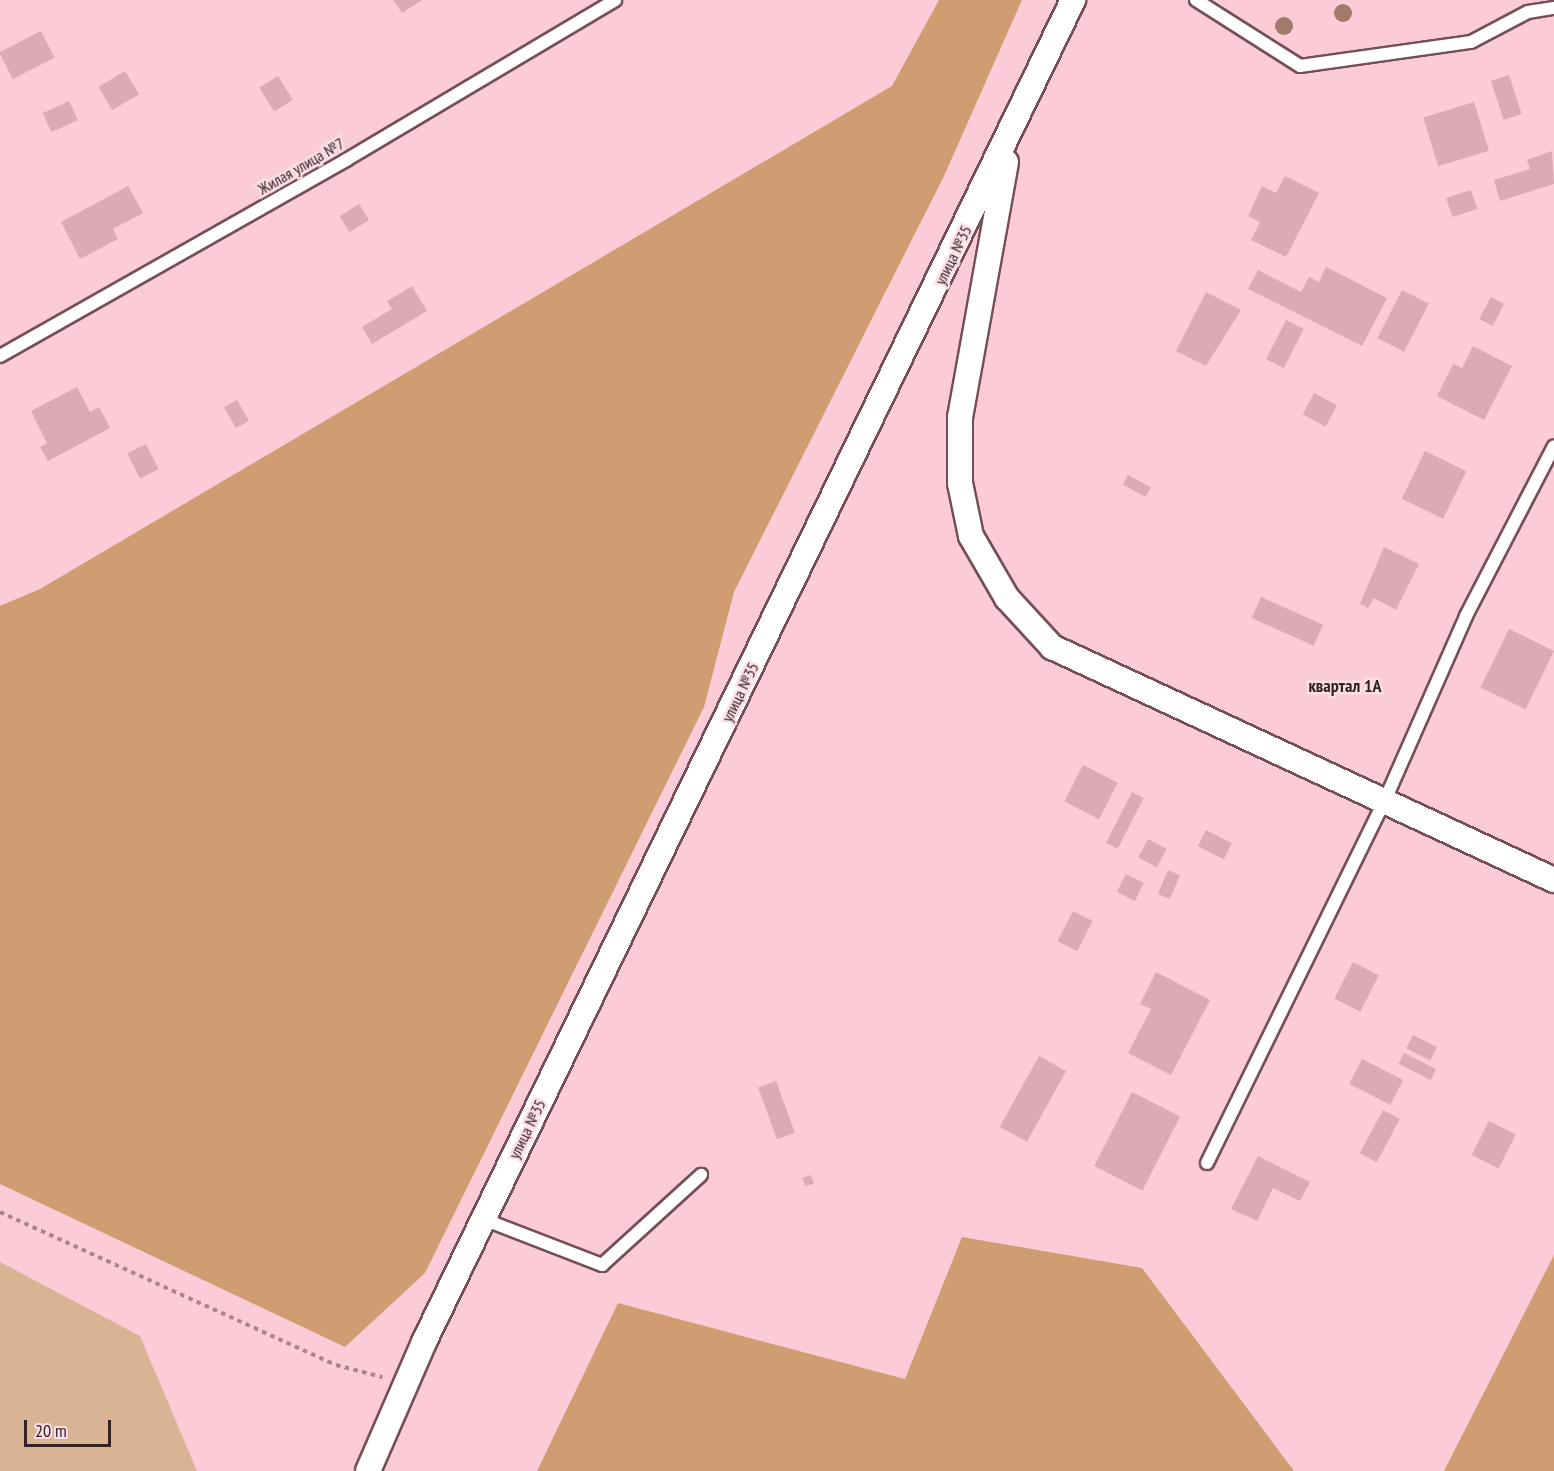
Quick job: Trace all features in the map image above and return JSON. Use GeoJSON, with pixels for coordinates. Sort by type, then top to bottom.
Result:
{"type":"FeatureCollection","features":[{"type":"Feature","properties":{"kind":"street","name":"улица №35"},"geometry":{"type":"LineString","coordinates":[[368,1471],[406,1383],[483,1219],[1012,133],[1073,0]]}},
{"type":"Feature","properties":{"kind":"street"},"geometry":{"type":"LineString","coordinates":[[1012,133],[960,417],[960,483],[971,536],[1007,598],[1052,647],[1554,880]]}},
{"type":"Feature","properties":{"kind":"lane","name":"Жилая улица №7"},"geometry":{"type":"LineString","coordinates":[[0,356],[346,160],[615,0]]}},
{"type":"Feature","properties":{"kind":"lane"},"geometry":{"type":"LineString","coordinates":[[1196,0],[1300,66],[1471,42],[1528,12],[1554,8]]}},
{"type":"Feature","properties":{"kind":"lane"},"geometry":{"type":"LineString","coordinates":[[1207,1163],[1384,800],[1466,616],[1554,446]]}},
{"type":"Feature","properties":{"kind":"lane"},"geometry":{"type":"LineString","coordinates":[[483,1219],[602,1265],[700,1175]]}},
{"type":"Feature","properties":{"kind":"path"},"geometry":{"type":"LineString","coordinates":[[0,1212],[336,1365],[406,1383]]}},
{"type":"Feature","properties":{"kind":"shaded area"},"geometry":{"type":"Polygon","coordinates":[[[939,0],[1022,0],[944,176],[734,592],[704,707],[425,1273],[345,1347],[0,1184],[0,606],[40,589],[892,86],[939,0]]]}},
{"type":"Feature","properties":{"kind":"shaded area"},"geometry":{"type":"Polygon","coordinates":[[[962,1237],[1142,1268],[1294,1471],[537,1471],[618,1303],[905,1379],[962,1237]]]}},
{"type":"Feature","properties":{"kind":"shaded area"},"geometry":{"type":"Polygon","coordinates":[[[1554,1255],[1554,1471],[1444,1471],[1554,1255]]]}},
{"type":"Feature","properties":{"kind":"shaded area"},"geometry":{"type":"Polygon","coordinates":[[[0,1262],[140,1336],[197,1471],[0,1471],[0,1262]]]}},
{"type":"Feature","properties":{"kind":"building"},"geometry":{"type":"Polygon","coordinates":[[[393,0],[422,0],[402,13],[393,0]]]}},
{"type":"Feature","properties":{"kind":"building"},"geometry":{"type":"Polygon","coordinates":[[[41,31],[55,58],[13,79],[0,52],[41,31]]]}},
{"type":"Feature","properties":{"kind":"building"},"geometry":{"type":"Polygon","coordinates":[[[125,71],[139,94],[112,110],[98,87],[125,71]]]}},
{"type":"Feature","properties":{"kind":"building"},"geometry":{"type":"Polygon","coordinates":[[[1509,75],[1522,114],[1504,120],[1491,81],[1509,75]]]}},
{"type":"Feature","properties":{"kind":"building"},"geometry":{"type":"Polygon","coordinates":[[[278,76],[293,100],[274,111],[259,88],[278,76]]]}},
{"type":"Feature","properties":{"kind":"building"},"geometry":{"type":"Polygon","coordinates":[[[69,101],[78,120],[52,132],[43,113],[69,101]]]}},
{"type":"Feature","properties":{"kind":"building"},"geometry":{"type":"Polygon","coordinates":[[[1474,102],[1489,151],[1438,166],[1423,117],[1474,102]]]}},
{"type":"Feature","properties":{"kind":"building"},"geometry":{"type":"Polygon","coordinates":[[[1552,151],[1554,184],[1500,201],[1494,180],[1530,169],[1527,160],[1552,151]]]}},
{"type":"Feature","properties":{"kind":"building"},"geometry":{"type":"Polygon","coordinates":[[[1285,176],[1319,193],[1286,257],[1251,240],[1260,222],[1248,216],[1262,186],[1276,193],[1285,176]]]}},
{"type":"Feature","properties":{"kind":"building"},"geometry":{"type":"Polygon","coordinates":[[[128,186],[143,213],[113,229],[118,239],[80,259],[61,222],[128,186]]]}},
{"type":"Feature","properties":{"kind":"building"},"geometry":{"type":"Polygon","coordinates":[[[1471,190],[1477,209],[1452,217],[1446,198],[1471,190]]]}},
{"type":"Feature","properties":{"kind":"building"},"geometry":{"type":"Polygon","coordinates":[[[359,204],[369,220],[350,232],[339,216],[359,204]]]}},
{"type":"Feature","properties":{"kind":"building"},"geometry":{"type":"Polygon","coordinates":[[[1326,267],[1387,298],[1362,346],[1248,289],[1258,270],[1301,292],[1309,277],[1319,282],[1326,267]]]}},
{"type":"Feature","properties":{"kind":"building"},"geometry":{"type":"Polygon","coordinates":[[[412,286],[427,311],[372,344],[362,327],[392,309],[387,301],[412,286]]]}},
{"type":"Feature","properties":{"kind":"building"},"geometry":{"type":"Polygon","coordinates":[[[1402,290],[1429,304],[1404,352],[1377,338],[1402,290]]]}},
{"type":"Feature","properties":{"kind":"building"},"geometry":{"type":"Polygon","coordinates":[[[1206,292],[1241,310],[1206,366],[1176,351],[1206,292]]]}},
{"type":"Feature","properties":{"kind":"building"},"geometry":{"type":"Polygon","coordinates":[[[1491,297],[1504,304],[1493,326],[1479,319],[1491,297]]]}},
{"type":"Feature","properties":{"kind":"building"},"geometry":{"type":"Polygon","coordinates":[[[1286,320],[1304,329],[1284,368],[1266,359],[1286,320]]]}},
{"type":"Feature","properties":{"kind":"building"},"geometry":{"type":"Polygon","coordinates":[[[1473,346],[1512,366],[1484,420],[1437,396],[1453,364],[1462,368],[1473,346]]]}},
{"type":"Feature","properties":{"kind":"building"},"geometry":{"type":"Polygon","coordinates":[[[77,387],[90,412],[99,407],[110,428],[48,461],[40,447],[47,443],[31,411],[77,387]]]}},
{"type":"Feature","properties":{"kind":"building"},"geometry":{"type":"Polygon","coordinates":[[[1314,393],[1337,405],[1326,426],[1303,414],[1314,393]]]}},
{"type":"Feature","properties":{"kind":"building"},"geometry":{"type":"Polygon","coordinates":[[[237,400],[249,421],[236,428],[224,408],[237,400]]]}},
{"type":"Feature","properties":{"kind":"building"},"geometry":{"type":"Polygon","coordinates":[[[146,444],[159,469],[140,478],[127,454],[146,444]]]}},
{"type":"Feature","properties":{"kind":"building"},"geometry":{"type":"Polygon","coordinates":[[[1425,451],[1466,471],[1443,519],[1402,499],[1425,451]]]}},
{"type":"Feature","properties":{"kind":"building"},"geometry":{"type":"Polygon","coordinates":[[[1128,475],[1151,487],[1146,497],[1123,485],[1128,475]]]}},
{"type":"Feature","properties":{"kind":"building"},"geometry":{"type":"Polygon","coordinates":[[[1384,547],[1419,564],[1396,610],[1374,598],[1368,608],[1360,604],[1384,547]]]}},
{"type":"Feature","properties":{"kind":"building"},"geometry":{"type":"Polygon","coordinates":[[[1261,597],[1323,625],[1314,646],[1252,618],[1261,597]]]}},
{"type":"Feature","properties":{"kind":"building"},"geometry":{"type":"Polygon","coordinates":[[[1509,629],[1554,651],[1525,709],[1481,687],[1509,629]]]}},
{"type":"Feature","properties":{"kind":"building"},"geometry":{"type":"Polygon","coordinates":[[[1083,765],[1118,783],[1099,819],[1064,802],[1083,765]]]}},
{"type":"Feature","properties":{"kind":"building"},"geometry":{"type":"Polygon","coordinates":[[[1132,792],[1144,798],[1118,849],[1106,843],[1132,792]]]}},
{"type":"Feature","properties":{"kind":"building"},"geometry":{"type":"Polygon","coordinates":[[[1206,830],[1232,843],[1224,859],[1198,846],[1206,830]]]}},
{"type":"Feature","properties":{"kind":"building"},"geometry":{"type":"Polygon","coordinates":[[[1148,839],[1167,849],[1157,867],[1138,858],[1148,839]]]}},
{"type":"Feature","properties":{"kind":"building"},"geometry":{"type":"Polygon","coordinates":[[[1168,870],[1180,875],[1170,899],[1158,894],[1168,870]]]}},
{"type":"Feature","properties":{"kind":"building"},"geometry":{"type":"Polygon","coordinates":[[[1126,874],[1144,883],[1135,901],[1117,892],[1126,874]]]}},
{"type":"Feature","properties":{"kind":"building"},"geometry":{"type":"Polygon","coordinates":[[[1073,911],[1093,921],[1077,951],[1058,941],[1073,911]]]}},
{"type":"Feature","properties":{"kind":"building"},"geometry":{"type":"Polygon","coordinates":[[[1353,962],[1379,975],[1360,1012],[1334,999],[1353,962]]]}},
{"type":"Feature","properties":{"kind":"building"},"geometry":{"type":"Polygon","coordinates":[[[1156,972],[1210,1000],[1171,1075],[1128,1053],[1151,1009],[1140,1004],[1156,972]]]}},
{"type":"Feature","properties":{"kind":"building"},"geometry":{"type":"Polygon","coordinates":[[[1413,1035],[1437,1047],[1430,1061],[1406,1048],[1413,1035]]]}},
{"type":"Feature","properties":{"kind":"building"},"geometry":{"type":"Polygon","coordinates":[[[1404,1053],[1436,1069],[1431,1080],[1399,1064],[1404,1053]]]}},
{"type":"Feature","properties":{"kind":"building"},"geometry":{"type":"Polygon","coordinates":[[[1039,1056],[1066,1071],[1027,1142],[1000,1127],[1039,1056]]]}},
{"type":"Feature","properties":{"kind":"building"},"geometry":{"type":"Polygon","coordinates":[[[1362,1059],[1403,1080],[1390,1105],[1349,1084],[1362,1059]]]}},
{"type":"Feature","properties":{"kind":"building"},"geometry":{"type":"Polygon","coordinates":[[[776,1081],[795,1133],[777,1139],[758,1087],[776,1081]]]}},
{"type":"Feature","properties":{"kind":"building"},"geometry":{"type":"Polygon","coordinates":[[[1132,1092],[1180,1117],[1142,1190],[1094,1166],[1132,1092]]]}},
{"type":"Feature","properties":{"kind":"building"},"geometry":{"type":"Polygon","coordinates":[[[1383,1110],[1400,1119],[1377,1162],[1360,1153],[1383,1110]]]}},
{"type":"Feature","properties":{"kind":"building"},"geometry":{"type":"Polygon","coordinates":[[[1489,1121],[1516,1135],[1498,1168],[1472,1155],[1489,1121]]]}},
{"type":"Feature","properties":{"kind":"building"},"geometry":{"type":"Polygon","coordinates":[[[1258,1156],[1310,1182],[1300,1201],[1273,1188],[1257,1221],[1231,1209],[1258,1156]]]}},
{"type":"Feature","properties":{"kind":"building"},"geometry":{"type":"Polygon","coordinates":[[[811,1175],[814,1184],[805,1186],[802,1178],[811,1175]]]}},
{"type":"Feature","properties":{"kind":"district","name":"квартал 1А"},"geometry":{"type":"Point","coordinates":[1345,686]}}]}
